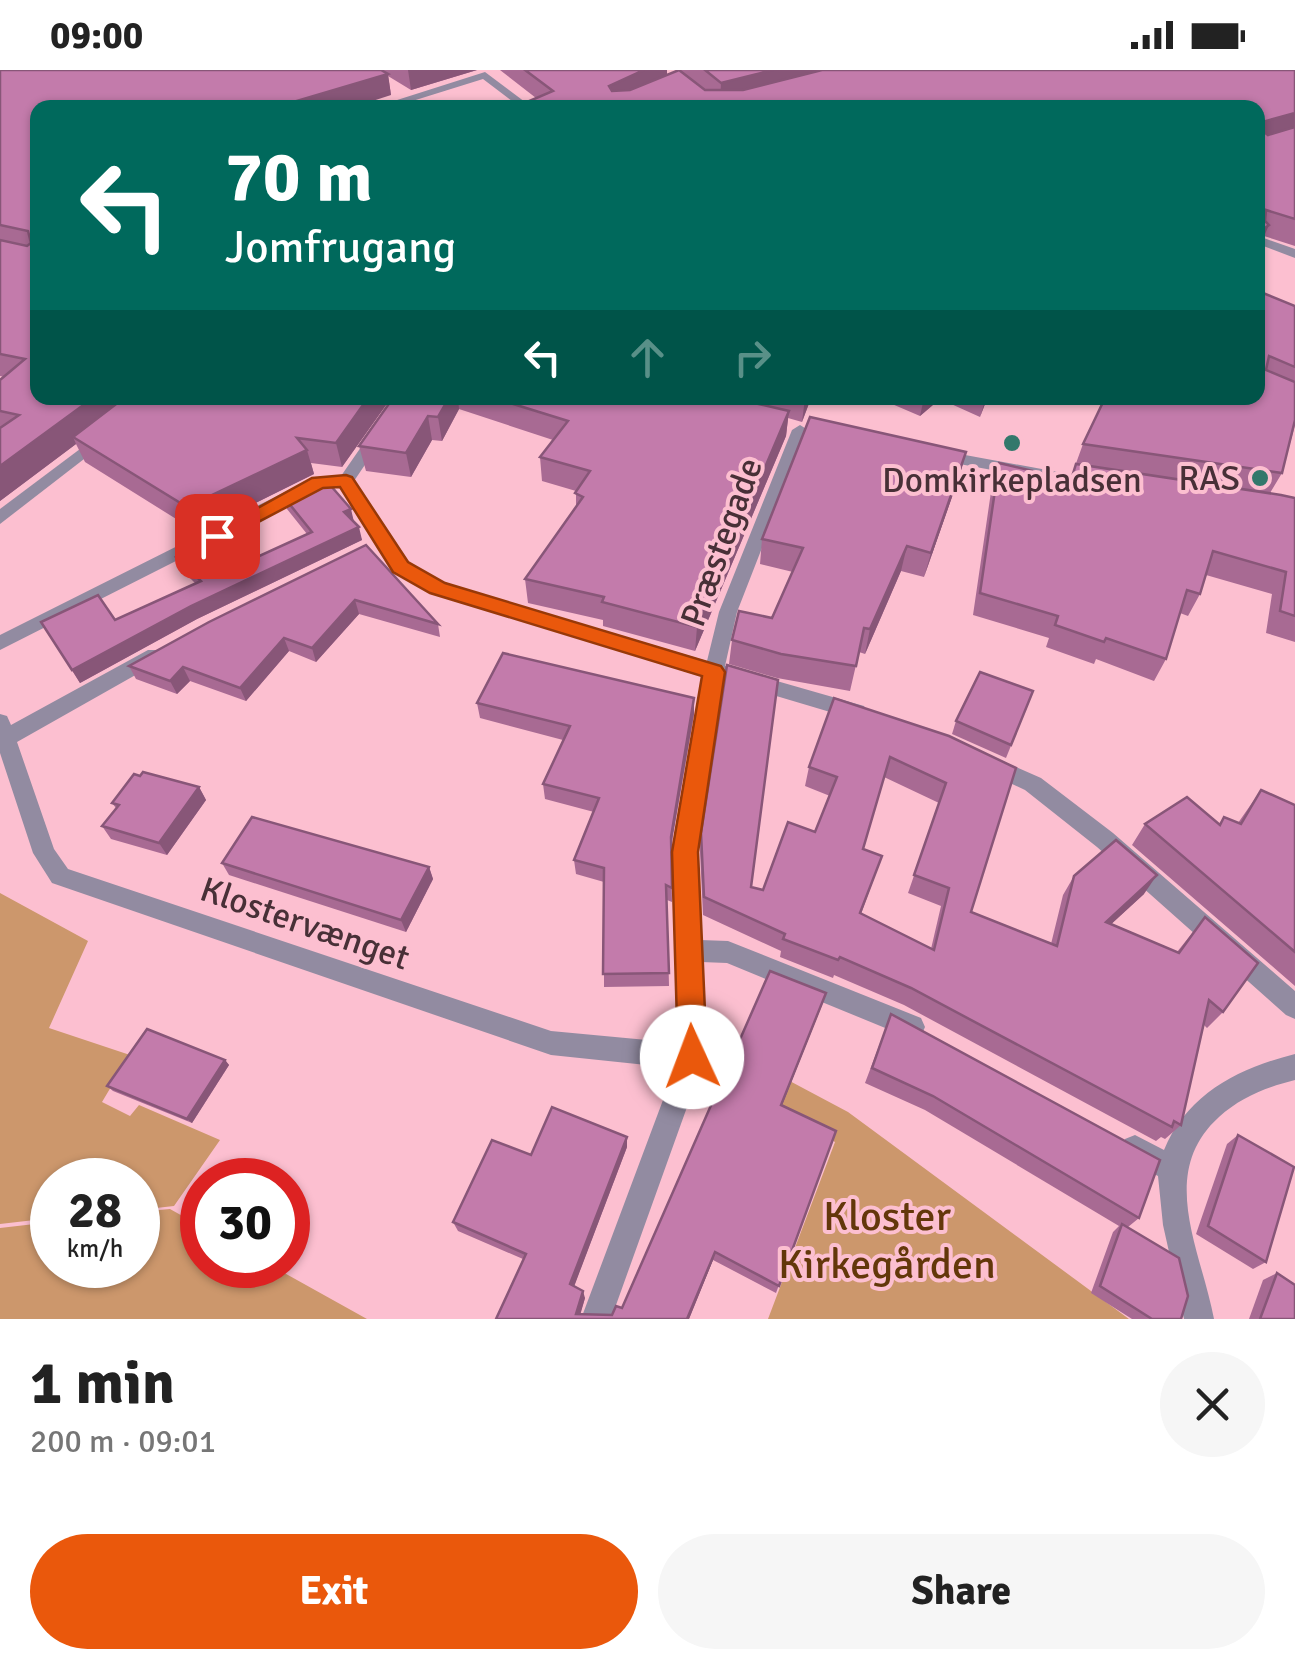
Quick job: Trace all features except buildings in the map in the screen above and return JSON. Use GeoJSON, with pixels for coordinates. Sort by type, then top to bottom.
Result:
{"type":"FeatureCollection","features":[{"type":"Feature","properties":{"kind":"street"},"geometry":{"type":"LineString","coordinates":[[403,100],[486,75],[518,100]]}},
{"type":"Feature","properties":{"kind":"street"},"geometry":{"type":"LineString","coordinates":[[394,88],[410,98]]}},
{"type":"Feature","properties":{"kind":"street"},"geometry":{"type":"LineString","coordinates":[[1265,243],[1295,254]]}},
{"type":"Feature","properties":{"kind":"street"},"geometry":{"type":"LineString","coordinates":[[346,481],[397,405]]}},
{"type":"Feature","properties":{"kind":"street","name":"Præstegade"},"geometry":{"type":"LineString","coordinates":[[596,1319],[692,1057],[685,852],[714,672],[728,612],[800,430]]}},
{"type":"Feature","properties":{"kind":"street"},"geometry":{"type":"LineString","coordinates":[[0,518],[108,432]]}},
{"type":"Feature","properties":{"kind":"street"},"geometry":{"type":"LineString","coordinates":[[929,454],[1113,487]]}},
{"type":"Feature","properties":{"kind":"street"},"geometry":{"type":"LineString","coordinates":[[346,481],[374,545],[400,567],[438,588],[887,721]]}},
{"type":"Feature","properties":{"kind":"street"},"geometry":{"type":"LineString","coordinates":[[0,643],[319,482],[346,481]]}},
{"type":"Feature","properties":{"kind":"street"},"geometry":{"type":"LineString","coordinates":[[4,730],[173,645]]}},
{"type":"Feature","properties":{"kind":"street","name":"Klostervænget"},"geometry":{"type":"LineString","coordinates":[[4,730],[44,853],[60,876],[551,1043],[692,1057]]}},
{"type":"Feature","properties":{"kind":"street"},"geometry":{"type":"LineString","coordinates":[[962,752],[1033,784],[1105,840],[1295,1006]]}},
{"type":"Feature","properties":{"kind":"street"},"geometry":{"type":"LineString","coordinates":[[689,951],[728,952],[892,1016],[928,1035]]}},
{"type":"Feature","properties":{"kind":"street"},"geometry":{"type":"LineString","coordinates":[[1199,1319],[1172,1194],[1172,1169],[1191,1127],[1210,1107],[1243,1083],[1295,1066]]}},
{"type":"Feature","properties":{"kind":"street"},"geometry":{"type":"LineString","coordinates":[[1120,1140],[1172,1169]]}},
{"type":"Feature","properties":{"kind":"green space"},"geometry":{"type":"Polygon","coordinates":[[[0,893],[88,941],[49,1028],[130,1055],[102,1102],[130,1116],[139,1105],[220,1140],[207,1158],[180,1158],[180,1197],[174,1206],[160,1208],[160,1158],[30,1158],[30,1221],[0,1224],[0,893]]]}},
{"type":"Feature","properties":{"kind":"green space","name":"Kloster Kirkegården"},"geometry":{"type":"Polygon","coordinates":[[[737,1053],[848,1112],[1129,1319],[768,1319],[835,1142],[727,1076],[737,1053]]]}},
{"type":"Feature","properties":{"kind":"green space"},"geometry":{"type":"Polygon","coordinates":[[[170,1209],[180,1215],[180,1288],[310,1287],[367,1319],[0,1319],[0,1228],[30,1225],[30,1288],[160,1288],[160,1210],[170,1209]]]}},
{"type":"Feature","properties":{"kind":"place","name":"Domkirkepladsen"},"geometry":{"type":"Point","coordinates":[1012,443]}},
{"type":"Feature","properties":{"kind":"place","name":"RAS"},"geometry":{"type":"Point","coordinates":[1260,478]}},
{"type":"Feature","properties":{"kind":"route"},"geometry":{"type":"LineString","coordinates":[[217,536],[319,482],[346,481],[400,567],[438,588],[714,672],[685,852],[692,1057]]}}]}
